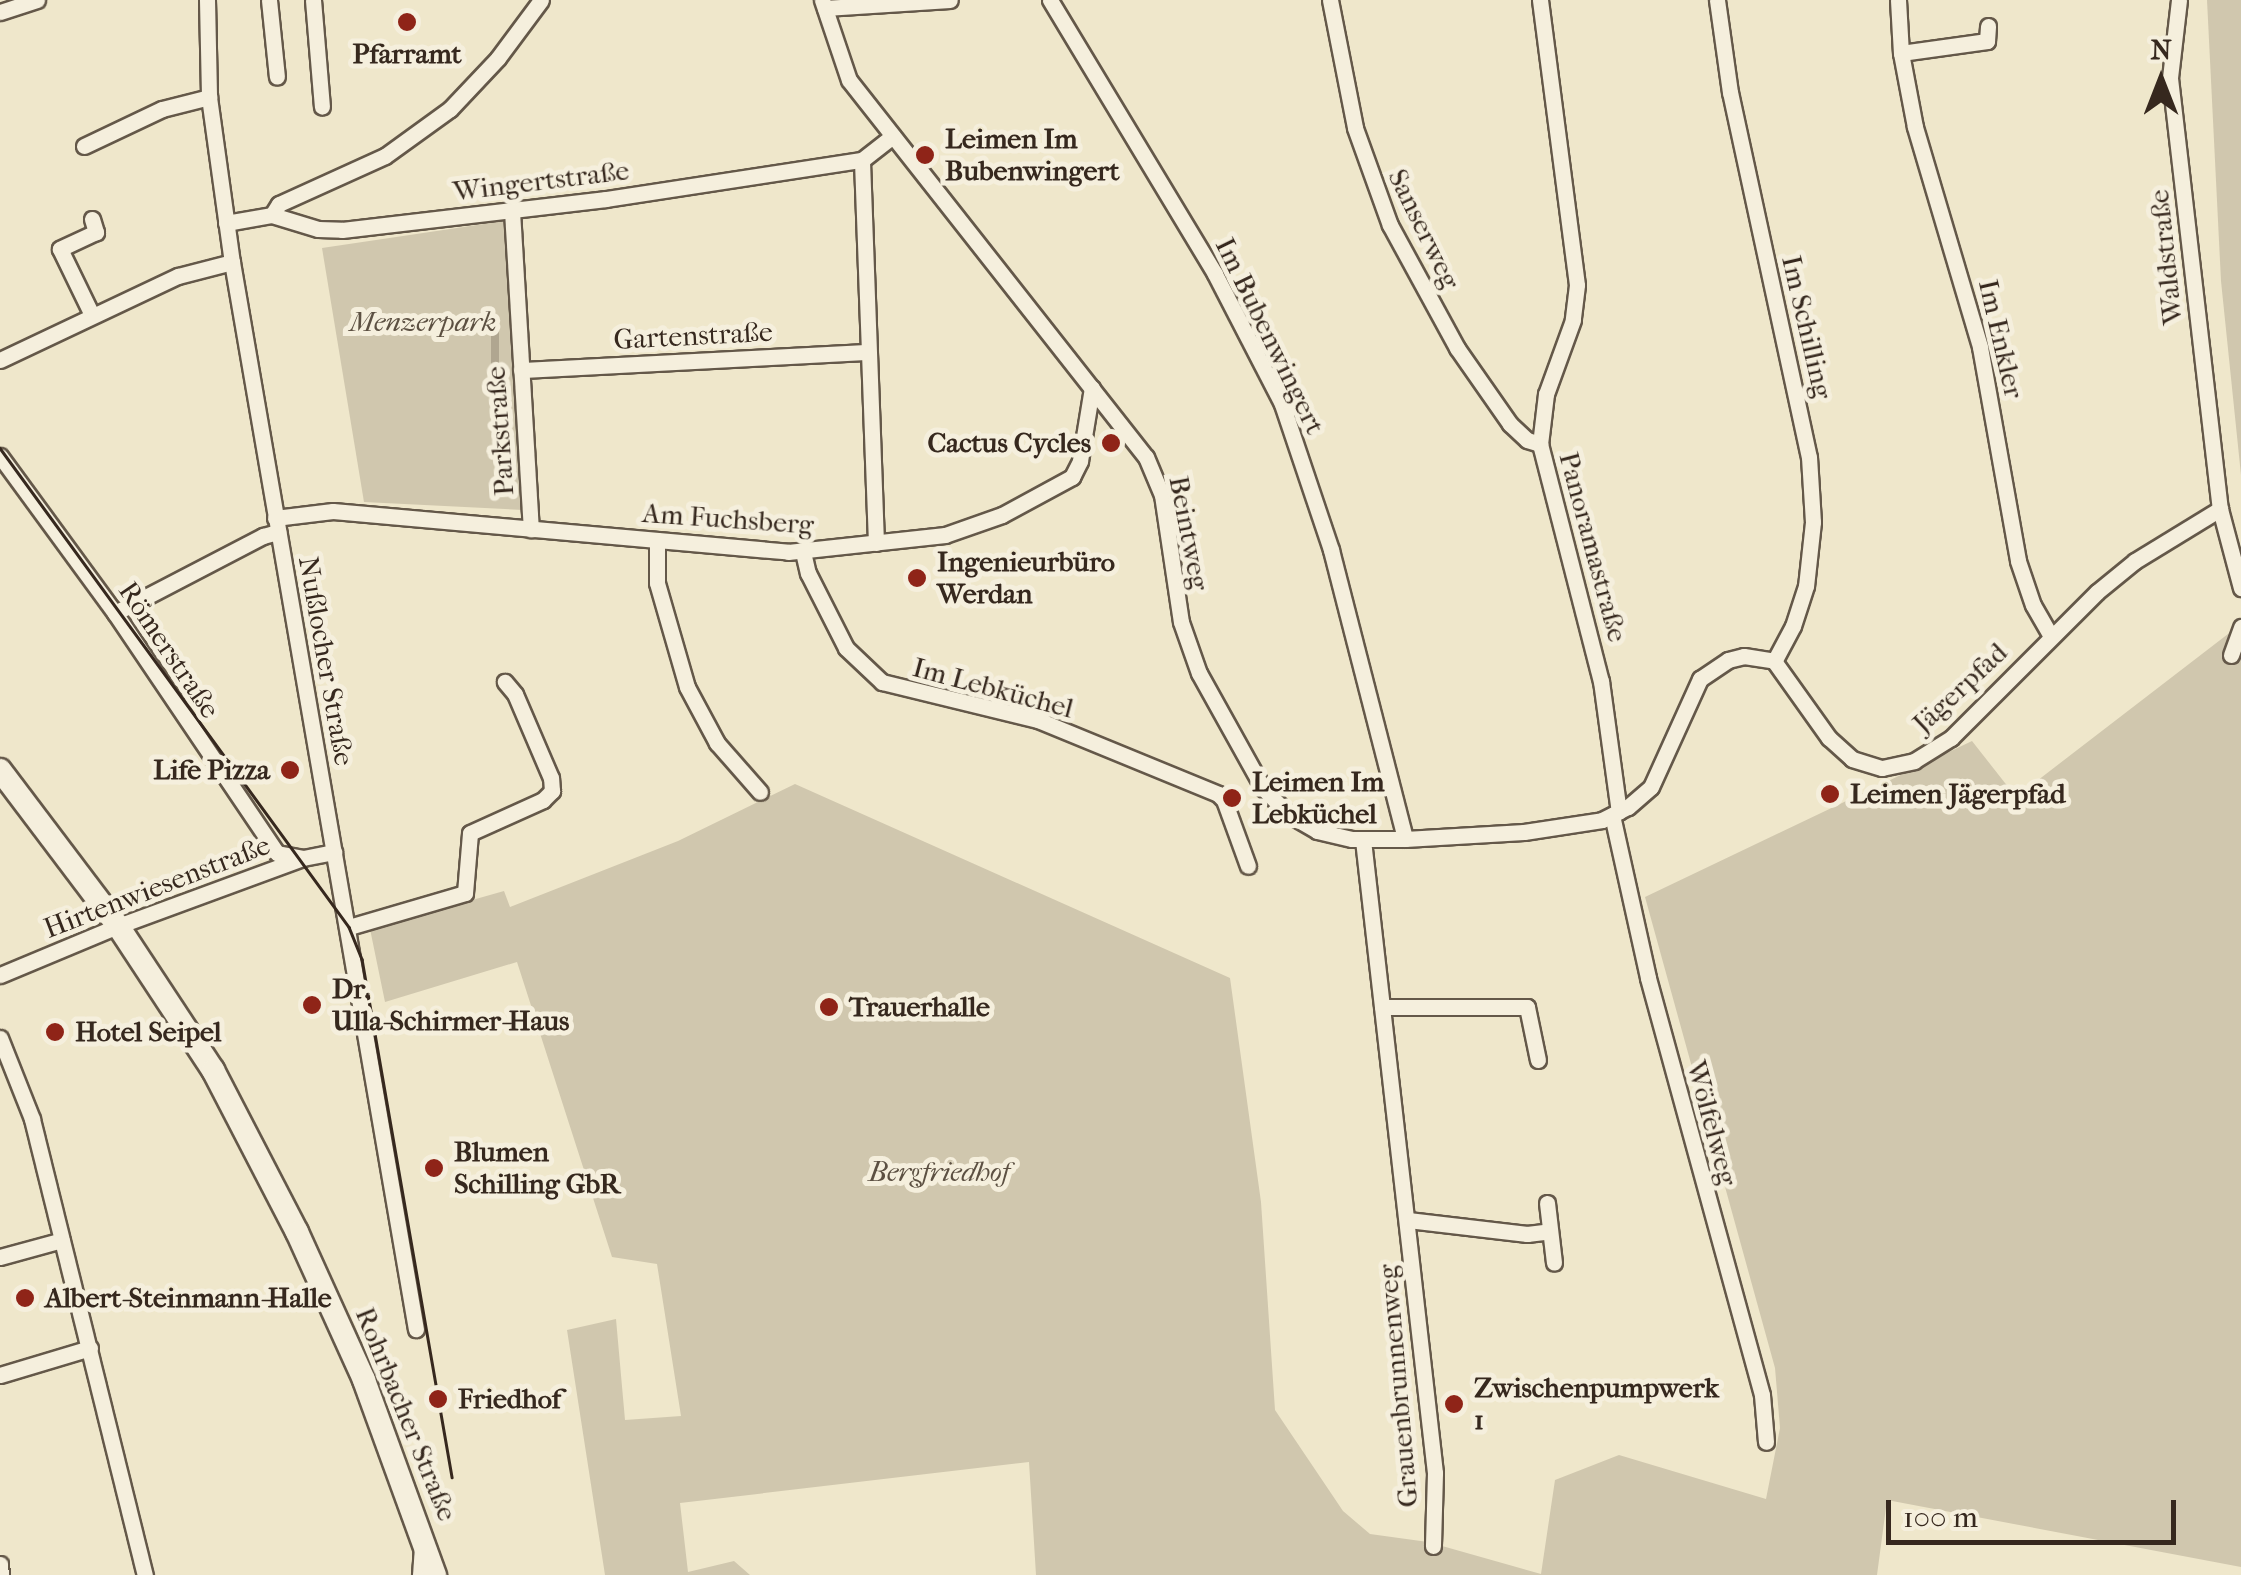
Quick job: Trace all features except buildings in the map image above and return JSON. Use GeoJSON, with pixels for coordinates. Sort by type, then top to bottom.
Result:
{"type":"FeatureCollection","features":[{"type":"Feature","properties":{"kind":"main road","name":"Rohrbacher Straße"},"geometry":{"type":"LineString","coordinates":[[0,770],[118,926],[212,1070],[289,1216],[364,1380],[435,1575]]}},
{"type":"Feature","properties":{"kind":"street"},"geometry":{"type":"LineString","coordinates":[[0,12],[37,0]]}},
{"type":"Feature","properties":{"kind":"street","name":"Nußlocher Straße"},"geometry":{"type":"LineString","coordinates":[[207,0],[210,98],[232,262],[416,1329]]}},
{"type":"Feature","properties":{"kind":"street"},"geometry":{"type":"LineString","coordinates":[[269,0],[277,77]]}},
{"type":"Feature","properties":{"kind":"street"},"geometry":{"type":"LineString","coordinates":[[312,0],[322,107]]}},
{"type":"Feature","properties":{"kind":"street"},"geometry":{"type":"LineString","coordinates":[[272,215],[279,204],[385,156],[450,109],[498,58],[541,0]]}},
{"type":"Feature","properties":{"kind":"street"},"geometry":{"type":"LineString","coordinates":[[823,4],[950,0]]}},
{"type":"Feature","properties":{"kind":"street","name":"Im Bubenwingert"},"geometry":{"type":"LineString","coordinates":[[1050,0],[1215,274],[1282,404],[1331,550],[1405,840]]}},
{"type":"Feature","properties":{"kind":"street","name":"Sanserweg"},"geometry":{"type":"LineString","coordinates":[[1330,0],[1354,128],[1390,225],[1457,348],[1510,424],[1527,440],[1540,444]]}},
{"type":"Feature","properties":{"kind":"street","name":"Panoramastraße"},"geometry":{"type":"LineString","coordinates":[[1540,0],[1577,284],[1573,320],[1546,394],[1540,444],[1601,682],[1616,814]]}},
{"type":"Feature","properties":{"kind":"street","name":"Im Schilling"},"geometry":{"type":"LineString","coordinates":[[1716,0],[1737,126],[1809,458],[1812,522],[1806,586],[1793,626],[1774,661]]}},
{"type":"Feature","properties":{"kind":"street","name":"Im Enkler"},"geometry":{"type":"LineString","coordinates":[[1898,0],[1901,53],[1914,128],[1980,346],[2018,562],[2033,605],[2050,636]]}},
{"type":"Feature","properties":{"kind":"street","name":"Waldstraße"},"geometry":{"type":"LineString","coordinates":[[2178,0],[2170,78],[2220,510]]}},
{"type":"Feature","properties":{"kind":"street","name":"Beintweg"},"geometry":{"type":"LineString","coordinates":[[823,4],[849,80],[1136,440],[1156,476],[1188,645],[1215,707],[1263,788],[1302,824],[1362,840],[1540,830],[1616,814]]}},
{"type":"Feature","properties":{"kind":"street"},"geometry":{"type":"LineString","coordinates":[[1901,53],[1990,41]]}},
{"type":"Feature","properties":{"kind":"street"},"geometry":{"type":"LineString","coordinates":[[84,146],[162,109],[210,98]]}},
{"type":"Feature","properties":{"kind":"street"},"geometry":{"type":"LineString","coordinates":[[876,543],[862,160],[893,136]]}},
{"type":"Feature","properties":{"kind":"street","name":"Wingertstraße"},"geometry":{"type":"LineString","coordinates":[[226,223],[272,215],[328,230],[512,211],[862,160]]}},
{"type":"Feature","properties":{"kind":"street","name":"Parkstraße"},"geometry":{"type":"LineString","coordinates":[[512,211],[530,529]]}},
{"type":"Feature","properties":{"kind":"street"},"geometry":{"type":"LineString","coordinates":[[92,314],[60,249],[94,226],[103,249]]}},
{"type":"Feature","properties":{"kind":"street"},"geometry":{"type":"LineString","coordinates":[[0,360],[178,276],[232,262]]}},
{"type":"Feature","properties":{"kind":"street","name":"Gartenstraße"},"geometry":{"type":"LineString","coordinates":[[521,370],[868,352]]}},
{"type":"Feature","properties":{"kind":"street","name":"Am Fuchsberg"},"geometry":{"type":"LineString","coordinates":[[115,613],[277,525],[333,512],[804,552],[957,532],[1067,481],[1080,461],[1092,388]]}},
{"type":"Feature","properties":{"kind":"street","name":"Römerstraße"},"geometry":{"type":"LineString","coordinates":[[0,456],[115,613],[277,853],[303,858]]}},
{"type":"Feature","properties":{"kind":"street"},"geometry":{"type":"LineString","coordinates":[[2220,510],[2241,588]]}},
{"type":"Feature","properties":{"kind":"street","name":"Jägerpfad"},"geometry":{"type":"LineString","coordinates":[[1774,661],[1836,746],[1862,763],[1891,768],[1926,756],[1952,738],[2050,636],[2136,561],[2220,510]]}},
{"type":"Feature","properties":{"kind":"street"},"geometry":{"type":"LineString","coordinates":[[657,540],[657,583],[688,687],[717,744],[760,792]]}},
{"type":"Feature","properties":{"kind":"street","name":"Im Lebküchel"},"geometry":{"type":"LineString","coordinates":[[804,552],[808,573],[846,648],[882,682],[1027,717],[1218,794],[1224,800],[1248,866]]}},
{"type":"Feature","properties":{"kind":"street"},"geometry":{"type":"LineString","coordinates":[[2231,655],[2241,627]]}},
{"type":"Feature","properties":{"kind":"street"},"geometry":{"type":"LineString","coordinates":[[1616,814],[1655,781],[1700,679],[1736,658],[1774,661]]}},
{"type":"Feature","properties":{"kind":"street"},"geometry":{"type":"LineString","coordinates":[[349,927],[465,893],[470,833],[543,800],[552,791],[551,778],[515,694],[504,682]]}},
{"type":"Feature","properties":{"kind":"street","name":"Wölfelweg"},"geometry":{"type":"LineString","coordinates":[[1616,814],[1652,994],[1762,1395],[1766,1442]]}},
{"type":"Feature","properties":{"kind":"street","name":"Grauenbrunnenweg"},"geometry":{"type":"LineString","coordinates":[[1362,840],[1436,1494],[1433,1546]]}},
{"type":"Feature","properties":{"kind":"street","name":"Hirtenwiesenstraße"},"geometry":{"type":"LineString","coordinates":[[0,975],[118,926],[303,858],[334,852]]}},
{"type":"Feature","properties":{"kind":"street"},"geometry":{"type":"LineString","coordinates":[[1523,989],[1538,1060]]}},
{"type":"Feature","properties":{"kind":"street"},"geometry":{"type":"LineString","coordinates":[[1382,1007],[1527,1006]]}},
{"type":"Feature","properties":{"kind":"street"},"geometry":{"type":"LineString","coordinates":[[0,1038],[32,1119],[145,1575]]}},
{"type":"Feature","properties":{"kind":"street"},"geometry":{"type":"LineString","coordinates":[[1547,1203],[1554,1263]]}},
{"type":"Feature","properties":{"kind":"street"},"geometry":{"type":"LineString","coordinates":[[1408,1220],[1528,1234],[1550,1231]]}},
{"type":"Feature","properties":{"kind":"street"},"geometry":{"type":"LineString","coordinates":[[0,1257],[62,1240]]}},
{"type":"Feature","properties":{"kind":"street"},"geometry":{"type":"LineString","coordinates":[[0,1374],[90,1348]]}},
{"type":"Feature","properties":{"kind":"street"},"geometry":{"type":"LineString","coordinates":[[420,1575],[423,1538]]}},
{"type":"Feature","properties":{"kind":"street"},"geometry":{"type":"LineString","coordinates":[[0,1564],[1,1575]]}},
{"type":"Feature","properties":{"kind":"green space"},"geometry":{"type":"Polygon","coordinates":[[[2207,0],[2241,0],[2241,475],[2221,281],[2207,0]]]}},
{"type":"Feature","properties":{"kind":"green space","name":"Menzerpark"},"geometry":{"type":"Polygon","coordinates":[[[504,221],[523,510],[364,502],[322,248],[504,221]]]}},
{"type":"Feature","properties":{"kind":"green space","name":"Bergfriedhof"},"geometry":{"type":"Polygon","coordinates":[[[2241,624],[2241,1567],[1887,1500],[1877,1575],[1036,1575],[1029,1462],[680,1503],[688,1572],[734,1561],[750,1575],[605,1575],[567,1330],[616,1319],[625,1420],[681,1416],[657,1264],[612,1257],[517,962],[385,1002],[370,929],[504,891],[510,907],[678,841],[795,784],[1230,978],[1261,1202],[1275,1410],[1343,1511],[1370,1534],[1428,1542],[1541,1574],[1555,1480],[1619,1455],[1766,1499],[1780,1428],[1775,1368],[1645,897],[1972,741],[2016,797],[2241,624]]]}},
{"type":"Feature","properties":{"kind":"shaded area"},"geometry":{"type":"Polygon","coordinates":[[[491,326],[499,326],[499,375],[491,375],[491,326]]]}},
{"type":"Feature","properties":{"kind":"tram line"},"geometry":{"type":"LineString","coordinates":[[0,448],[349,927],[362,959],[452,1477]]}},
{"type":"Feature","properties":{"kind":"place","name":"Pfarramt"},"geometry":{"type":"Point","coordinates":[407,22]}},
{"type":"Feature","properties":{"kind":"place","name":"Leimen Im Bubenwingert"},"geometry":{"type":"Point","coordinates":[925,155]}},
{"type":"Feature","properties":{"kind":"place","name":"Cactus Cycles"},"geometry":{"type":"Point","coordinates":[1111,443]}},
{"type":"Feature","properties":{"kind":"place","name":"Ingenieurbüro Werdan"},"geometry":{"type":"Point","coordinates":[917,578]}},
{"type":"Feature","properties":{"kind":"place","name":"Life Pizza"},"geometry":{"type":"Point","coordinates":[290,770]}},
{"type":"Feature","properties":{"kind":"place","name":"Leimen Jägerpfad"},"geometry":{"type":"Point","coordinates":[1830,794]}},
{"type":"Feature","properties":{"kind":"place","name":"Leimen Im Lebküchel"},"geometry":{"type":"Point","coordinates":[1232,798]}},
{"type":"Feature","properties":{"kind":"place","name":"Dr. Ulla-Schirmer-Haus"},"geometry":{"type":"Point","coordinates":[312,1005]}},
{"type":"Feature","properties":{"kind":"place","name":"Trauerhalle"},"geometry":{"type":"Point","coordinates":[829,1007]}},
{"type":"Feature","properties":{"kind":"place","name":"Hotel Seipel"},"geometry":{"type":"Point","coordinates":[55,1032]}},
{"type":"Feature","properties":{"kind":"place","name":"Blumen Schilling GbR"},"geometry":{"type":"Point","coordinates":[434,1168]}},
{"type":"Feature","properties":{"kind":"place","name":"Albert-Steinmann-Halle"},"geometry":{"type":"Point","coordinates":[25,1298]}},
{"type":"Feature","properties":{"kind":"place","name":"Friedhof"},"geometry":{"type":"Point","coordinates":[438,1399]}},
{"type":"Feature","properties":{"kind":"place","name":"Zwischenpumpwerk 1"},"geometry":{"type":"Point","coordinates":[1454,1404]}}]}
